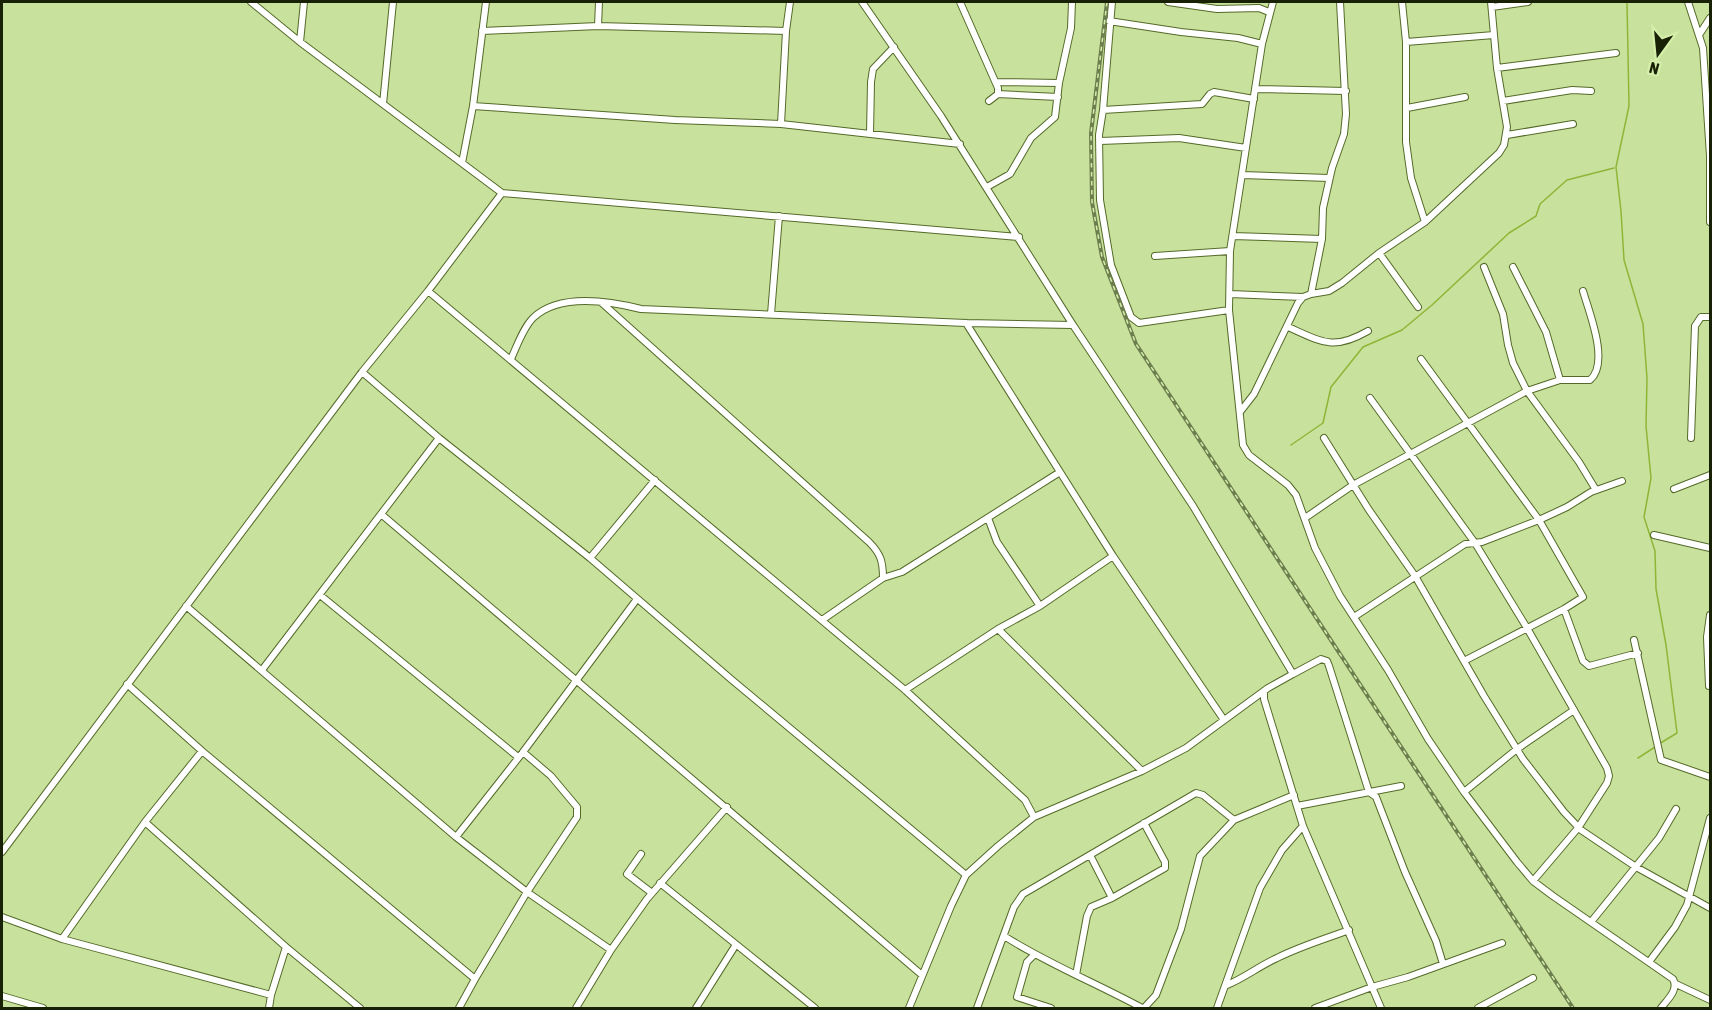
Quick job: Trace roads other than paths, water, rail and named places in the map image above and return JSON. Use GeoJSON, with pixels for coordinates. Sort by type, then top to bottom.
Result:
{"type":"FeatureCollection","features":[{"type":"Feature","properties":{"kind":"street"},"geometry":{"type":"LineString","coordinates":[[251,2],[300,42],[502,193],[1019,237]]}},
{"type":"Feature","properties":{"kind":"street"},"geometry":{"type":"LineString","coordinates":[[300,42],[304,2]]}},
{"type":"Feature","properties":{"kind":"street"},"geometry":{"type":"LineString","coordinates":[[382,104],[393,2]]}},
{"type":"Feature","properties":{"kind":"street"},"geometry":{"type":"LineString","coordinates":[[462,163],[473,106],[486,2]]}},
{"type":"Feature","properties":{"kind":"street"},"geometry":{"type":"LineString","coordinates":[[598,26],[599,2]]}},
{"type":"Feature","properties":{"kind":"street"},"geometry":{"type":"LineString","coordinates":[[781,124],[790,2]]}},
{"type":"Feature","properties":{"kind":"street"},"geometry":{"type":"LineString","coordinates":[[862,2],[960,144],[1073,325],[1193,506],[1293,674]]}},
{"type":"Feature","properties":{"kind":"street"},"geometry":{"type":"LineString","coordinates":[[987,187],[1010,174],[1031,138],[1055,117],[1059,83],[1071,28],[1071,2]]}},
{"type":"Feature","properties":{"kind":"street"},"geometry":{"type":"LineString","coordinates":[[1112,2],[1100,141],[1100,200],[1110,257],[1131,317],[1139,323],[1229,310]]}},
{"type":"Feature","properties":{"kind":"street"},"geometry":{"type":"LineString","coordinates":[[1168,2],[1217,9],[1259,9],[1269,12]]}},
{"type":"Feature","properties":{"kind":"street"},"geometry":{"type":"LineString","coordinates":[[1273,2],[1262,44],[1230,251],[1229,310],[1242,445],[1249,454],[1288,485],[1296,495],[1315,548],[1428,739],[1464,792],[1533,881],[1673,979],[1676,984],[1710,1000]]}},
{"type":"Feature","properties":{"kind":"street"},"geometry":{"type":"LineString","coordinates":[[1311,294],[1322,239],[1323,208],[1329,178],[1344,134],[1346,114],[1340,2]]}},
{"type":"Feature","properties":{"kind":"street"},"geometry":{"type":"LineString","coordinates":[[1402,2],[1406,42],[1406,142],[1411,178],[1425,222]]}},
{"type":"Feature","properties":{"kind":"street"},"geometry":{"type":"LineString","coordinates":[[1230,294],[1303,297],[1329,291],[1425,222],[1499,153],[1507,135],[1497,68],[1491,4],[1528,2]]}},
{"type":"Feature","properties":{"kind":"street"},"geometry":{"type":"LineString","coordinates":[[1688,2],[1699,35],[1707,48],[1710,222]]}},
{"type":"Feature","properties":{"kind":"street"},"geometry":{"type":"LineString","coordinates":[[963,3],[996,82],[998,94]]}},
{"type":"Feature","properties":{"kind":"street"},"geometry":{"type":"LineString","coordinates":[[1699,35],[1710,18]]}},
{"type":"Feature","properties":{"kind":"street"},"geometry":{"type":"LineString","coordinates":[[1109,21],[1238,38],[1262,44]]}},
{"type":"Feature","properties":{"kind":"street"},"geometry":{"type":"LineString","coordinates":[[482,31],[598,26],[786,32]]}},
{"type":"Feature","properties":{"kind":"street"},"geometry":{"type":"LineString","coordinates":[[1406,42],[1494,35]]}},
{"type":"Feature","properties":{"kind":"street"},"geometry":{"type":"LineString","coordinates":[[870,134],[873,69],[894,47]]}},
{"type":"Feature","properties":{"kind":"street"},"geometry":{"type":"LineString","coordinates":[[1497,68],[1616,53]]}},
{"type":"Feature","properties":{"kind":"street"},"geometry":{"type":"LineString","coordinates":[[996,82],[1059,83]]}},
{"type":"Feature","properties":{"kind":"street"},"geometry":{"type":"LineString","coordinates":[[1255,88],[1346,91]]}},
{"type":"Feature","properties":{"kind":"street"},"geometry":{"type":"LineString","coordinates":[[1503,100],[1572,90],[1591,91]]}},
{"type":"Feature","properties":{"kind":"street"},"geometry":{"type":"LineString","coordinates":[[1103,110],[1202,104],[1214,92],[1254,99]]}},
{"type":"Feature","properties":{"kind":"street"},"geometry":{"type":"LineString","coordinates":[[989,101],[998,94],[1058,97]]}},
{"type":"Feature","properties":{"kind":"street"},"geometry":{"type":"LineString","coordinates":[[1407,108],[1465,97]]}},
{"type":"Feature","properties":{"kind":"street"},"geometry":{"type":"LineString","coordinates":[[473,106],[675,120],[781,124],[960,144]]}},
{"type":"Feature","properties":{"kind":"street"},"geometry":{"type":"LineString","coordinates":[[1507,135],[1573,124]]}},
{"type":"Feature","properties":{"kind":"street"},"geometry":{"type":"LineString","coordinates":[[1100,141],[1179,138],[1246,148]]}},
{"type":"Feature","properties":{"kind":"street"},"geometry":{"type":"LineString","coordinates":[[1242,175],[1329,178]]}},
{"type":"Feature","properties":{"kind":"street"},"geometry":{"type":"LineString","coordinates":[[2,852],[362,372],[428,291],[502,193]]}},
{"type":"Feature","properties":{"kind":"street"},"geometry":{"type":"LineString","coordinates":[[771,314],[779,216]]}},
{"type":"Feature","properties":{"kind":"street"},"geometry":{"type":"LineString","coordinates":[[1233,236],[1322,239]]}},
{"type":"Feature","properties":{"kind":"street"},"geometry":{"type":"LineString","coordinates":[[1155,256],[1230,251]]}},
{"type":"Feature","properties":{"kind":"street"},"geometry":{"type":"LineString","coordinates":[[1379,253],[1418,307]]}},
{"type":"Feature","properties":{"kind":"street"},"geometry":{"type":"LineString","coordinates":[[1484,267],[1503,314],[1513,363],[1527,391],[1580,462],[1596,490]]}},
{"type":"Feature","properties":{"kind":"street"},"geometry":{"type":"LineString","coordinates":[[1513,267],[1546,332],[1560,380]]}},
{"type":"Feature","properties":{"kind":"street"},"geometry":{"type":"LineString","coordinates":[[428,291],[905,690],[1025,800],[1034,817]]}},
{"type":"Feature","properties":{"kind":"street"},"geometry":{"type":"LineString","coordinates":[[1305,518],[1353,485],[1527,391],[1560,380],[1590,380],[1598,370],[1600,360],[1596,336],[1583,291]]}},
{"type":"Feature","properties":{"kind":"street"},"geometry":{"type":"LineString","coordinates":[[1240,412],[1254,394],[1303,297]]}},
{"type":"Feature","properties":{"kind":"street"},"geometry":{"type":"LineString","coordinates":[[511,359],[532,319],[547,308],[565,302],[619,303],[641,309],[966,323],[1073,325]]}},
{"type":"Feature","properties":{"kind":"street"},"geometry":{"type":"LineString","coordinates":[[602,303],[869,542],[879,552],[883,562],[883,578]]}},
{"type":"Feature","properties":{"kind":"street"},"geometry":{"type":"LineString","coordinates":[[1691,438],[1695,326],[1701,317],[1710,317]]}},
{"type":"Feature","properties":{"kind":"street"},"geometry":{"type":"LineString","coordinates":[[966,323],[1113,556],[1224,720]]}},
{"type":"Feature","properties":{"kind":"street"},"geometry":{"type":"LineString","coordinates":[[1288,327],[1330,343],[1352,339],[1368,330]]}},
{"type":"Feature","properties":{"kind":"street"},"geometry":{"type":"LineString","coordinates":[[1421,359],[1539,520],[1583,597],[1464,661]]}},
{"type":"Feature","properties":{"kind":"street"},"geometry":{"type":"LineString","coordinates":[[362,372],[439,438],[590,558],[637,600],[966,874]]}},
{"type":"Feature","properties":{"kind":"street"},"geometry":{"type":"LineString","coordinates":[[1370,398],[1475,543],[1527,628],[1607,768],[1609,776],[1606,783],[1578,828],[1533,881]]}},
{"type":"Feature","properties":{"kind":"street"},"geometry":{"type":"LineString","coordinates":[[262,670],[439,438]]}},
{"type":"Feature","properties":{"kind":"street"},"geometry":{"type":"LineString","coordinates":[[1324,438],[1415,576],[1517,749],[1564,812],[1578,828],[1636,867],[1710,908]]}},
{"type":"Feature","properties":{"kind":"street"},"geometry":{"type":"LineString","coordinates":[[822,620],[883,578],[902,572],[1060,472]]}},
{"type":"Feature","properties":{"kind":"street"},"geometry":{"type":"LineString","coordinates":[[1674,489],[1710,476]]}},
{"type":"Feature","properties":{"kind":"street"},"geometry":{"type":"LineString","coordinates":[[590,558],[655,480]]}},
{"type":"Feature","properties":{"kind":"street"},"geometry":{"type":"LineString","coordinates":[[1354,617],[1465,544],[1482,542],[1539,520],[1596,490],[1622,481]]}},
{"type":"Feature","properties":{"kind":"street"},"geometry":{"type":"LineString","coordinates":[[381,514],[922,975]]}},
{"type":"Feature","properties":{"kind":"street"},"geometry":{"type":"LineString","coordinates":[[988,518],[997,542],[1040,606]]}},
{"type":"Feature","properties":{"kind":"street"},"geometry":{"type":"LineString","coordinates":[[1654,535],[1710,548]]}},
{"type":"Feature","properties":{"kind":"street"},"geometry":{"type":"LineString","coordinates":[[905,690],[998,629],[1040,606],[1113,556]]}},
{"type":"Feature","properties":{"kind":"street"},"geometry":{"type":"LineString","coordinates":[[320,595],[521,755],[551,776],[578,807],[577,817],[527,891],[459,1008]]}},
{"type":"Feature","properties":{"kind":"street"},"geometry":{"type":"LineString","coordinates":[[456,837],[521,755],[637,600]]}},
{"type":"Feature","properties":{"kind":"street"},"geometry":{"type":"LineString","coordinates":[[186,606],[456,837],[527,891],[611,950]]}},
{"type":"Feature","properties":{"kind":"street"},"geometry":{"type":"LineString","coordinates":[[1564,609],[1583,661],[1589,666],[1638,653]]}},
{"type":"Feature","properties":{"kind":"street"},"geometry":{"type":"LineString","coordinates":[[1708,686],[1707,637],[1710,615]]}},
{"type":"Feature","properties":{"kind":"street"},"geometry":{"type":"LineString","coordinates":[[998,629],[1142,771]]}},
{"type":"Feature","properties":{"kind":"street"},"geometry":{"type":"LineString","coordinates":[[1634,640],[1661,760],[1710,777]]}},
{"type":"Feature","properties":{"kind":"street"},"geometry":{"type":"LineString","coordinates":[[909,1008],[966,874],[1034,817],[1142,771],[1186,748],[1268,688],[1321,659],[1326,661],[1370,792],[1376,797],[1405,872],[1436,941],[1443,964]]}},
{"type":"Feature","properties":{"kind":"street"},"geometry":{"type":"LineString","coordinates":[[127,684],[475,980]]}},
{"type":"Feature","properties":{"kind":"street"},"geometry":{"type":"LineString","coordinates":[[1264,693],[1303,826],[1381,1008]]}},
{"type":"Feature","properties":{"kind":"street"},"geometry":{"type":"LineString","coordinates":[[1464,792],[1517,749],[1574,710]]}},
{"type":"Feature","properties":{"kind":"street"},"geometry":{"type":"LineString","coordinates":[[62,939],[145,822],[202,750]]}},
{"type":"Feature","properties":{"kind":"street"},"geometry":{"type":"LineString","coordinates":[[1297,806],[1401,786]]}},
{"type":"Feature","properties":{"kind":"street"},"geometry":{"type":"LineString","coordinates":[[977,1008],[1014,907],[1023,894],[1198,792],[1234,820]]}},
{"type":"Feature","properties":{"kind":"street"},"geometry":{"type":"LineString","coordinates":[[1004,936],[1034,955],[1143,1008],[1156,995],[1180,929],[1198,859],[1234,820],[1294,795]]}},
{"type":"Feature","properties":{"kind":"street"},"geometry":{"type":"LineString","coordinates":[[576,1008],[611,950],[652,893],[727,807]]}},
{"type":"Feature","properties":{"kind":"street"},"geometry":{"type":"LineString","coordinates":[[1591,922],[1659,838],[1676,809]]}},
{"type":"Feature","properties":{"kind":"street"},"geometry":{"type":"LineString","coordinates":[[1649,962],[1675,927],[1689,897],[1710,818]]}},
{"type":"Feature","properties":{"kind":"street"},"geometry":{"type":"LineString","coordinates":[[145,822],[286,947],[360,1008]]}},
{"type":"Feature","properties":{"kind":"street"},"geometry":{"type":"LineString","coordinates":[[1076,975],[1087,916],[1091,907],[1112,898],[1165,868],[1165,862],[1144,823]]}},
{"type":"Feature","properties":{"kind":"street"},"geometry":{"type":"LineString","coordinates":[[1217,1008],[1260,888],[1282,850],[1303,826]]}},
{"type":"Feature","properties":{"kind":"street"},"geometry":{"type":"LineString","coordinates":[[641,854],[627,874],[652,893]]}},
{"type":"Feature","properties":{"kind":"street"},"geometry":{"type":"LineString","coordinates":[[1089,855],[1112,898]]}},
{"type":"Feature","properties":{"kind":"street"},"geometry":{"type":"LineString","coordinates":[[660,883],[735,946],[815,1008]]}},
{"type":"Feature","properties":{"kind":"street"},"geometry":{"type":"LineString","coordinates":[[2,917],[62,939],[271,995]]}},
{"type":"Feature","properties":{"kind":"street"},"geometry":{"type":"LineString","coordinates":[[1227,984],[1245,978],[1291,951],[1349,930]]}},
{"type":"Feature","properties":{"kind":"street"},"geometry":{"type":"LineString","coordinates":[[1315,1008],[1502,943]]}},
{"type":"Feature","properties":{"kind":"street"},"geometry":{"type":"LineString","coordinates":[[696,1008],[735,946]]}},
{"type":"Feature","properties":{"kind":"street"},"geometry":{"type":"LineString","coordinates":[[269,1008],[286,947]]}},
{"type":"Feature","properties":{"kind":"street"},"geometry":{"type":"LineString","coordinates":[[1034,955],[1027,962],[1017,997],[1051,1008]]}},
{"type":"Feature","properties":{"kind":"street"},"geometry":{"type":"LineString","coordinates":[[1478,1008],[1533,978]]}},
{"type":"Feature","properties":{"kind":"street"},"geometry":{"type":"LineString","coordinates":[[1661,1008],[1675,989],[1676,984]]}},
{"type":"Feature","properties":{"kind":"street"},"geometry":{"type":"LineString","coordinates":[[2,996],[43,1008]]}},
{"type":"Feature","properties":{"kind":"waterway"},"geometry":{"type":"LineString","coordinates":[[1627,2],[1629,106],[1616,167],[1624,260],[1643,324],[1647,378],[1646,426],[1651,478],[1644,517],[1655,551],[1656,589],[1666,645],[1677,733],[1659,744]]}},
{"type":"Feature","properties":{"kind":"waterway"},"geometry":{"type":"LineString","coordinates":[[1291,445],[1323,423],[1331,387],[1363,347],[1402,330],[1509,233],[1536,216],[1540,204],[1567,180],[1614,168]]}},
{"type":"Feature","properties":{"kind":"waterway"},"geometry":{"type":"LineString","coordinates":[[1638,758],[1655,747]]}},
{"type":"Feature","properties":{"kind":"railway"},"geometry":{"type":"LineString","coordinates":[[1107,2],[1091,133],[1092,202],[1102,257],[1136,344],[1573,1008]]}}]}
